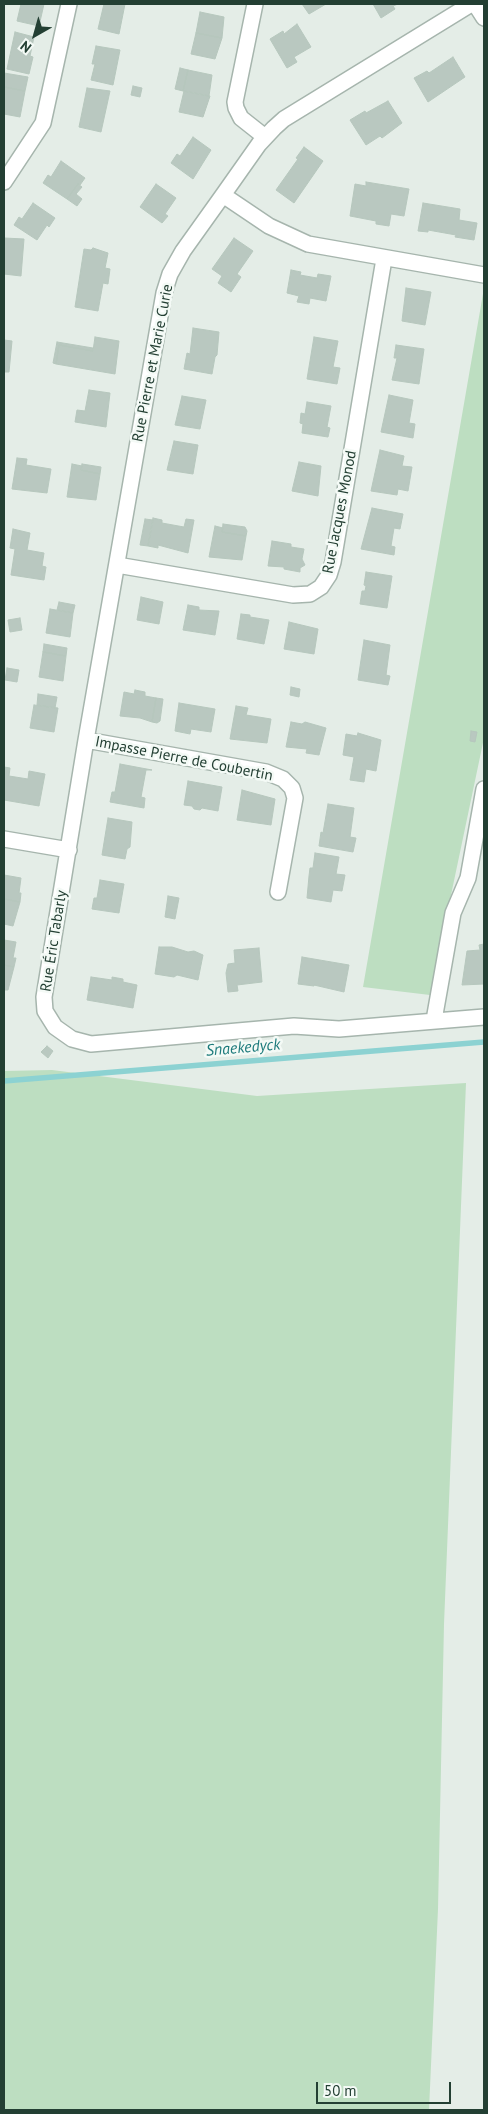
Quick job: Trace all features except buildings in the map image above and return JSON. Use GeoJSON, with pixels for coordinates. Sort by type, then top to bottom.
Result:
{"type":"FeatureCollection","features":[{"type":"Feature","properties":{"kind":"street"},"geometry":{"type":"LineString","coordinates":[[4,182],[43,123],[70,4]]}},
{"type":"Feature","properties":{"kind":"street"},"geometry":{"type":"LineString","coordinates":[[255,4],[235,102],[241,118],[265,137]]}},
{"type":"Feature","properties":{"kind":"street","name":"Rue Pierre et Marie Curie"},"geometry":{"type":"LineString","coordinates":[[86,740],[166,287],[178,259],[265,137],[284,119],[471,4]]}},
{"type":"Feature","properties":{"kind":"street"},"geometry":{"type":"LineString","coordinates":[[475,4],[484,18]]}},
{"type":"Feature","properties":{"kind":"street"},"geometry":{"type":"LineString","coordinates":[[223,195],[269,226],[299,241],[326,249],[484,276]]}},
{"type":"Feature","properties":{"kind":"street","name":"Rue Jacques Monod"},"geometry":{"type":"LineString","coordinates":[[117,565],[293,595],[310,594],[321,588],[329,575],[333,562],[384,259]]}},
{"type":"Feature","properties":{"kind":"street","name":"Rue Éric Tabarly"},"geometry":{"type":"LineString","coordinates":[[86,740],[44,997],[48,1017],[55,1027],[65,1035],[78,1041],[98,1044],[294,1026],[339,1029],[484,1017]]}},
{"type":"Feature","properties":{"kind":"street","name":"Impasse Pierre de Coubertin"},"geometry":{"type":"LineString","coordinates":[[86,740],[266,772],[283,779],[294,793],[294,804],[278,892]]}},
{"type":"Feature","properties":{"kind":"street"},"geometry":{"type":"LineString","coordinates":[[434,1020],[453,913],[468,878],[484,789]]}},
{"type":"Feature","properties":{"kind":"street"},"geometry":{"type":"LineString","coordinates":[[4,839],[69,850]]}},
{"type":"Feature","properties":{"kind":"green space"},"geometry":{"type":"Polygon","coordinates":[[[484,288],[484,738],[430,995],[363,987],[484,288]]]}},
{"type":"Feature","properties":{"kind":"green space"},"geometry":{"type":"Polygon","coordinates":[[[52,1070],[257,1096],[466,1083],[444,1624],[438,1909],[429,2110],[4,2110],[4,1071],[52,1070]]]}},
{"type":"Feature","properties":{"kind":"waterway","name":"Snaekedyck"},"geometry":{"type":"LineString","coordinates":[[4,1081],[484,1042]]}}]}
